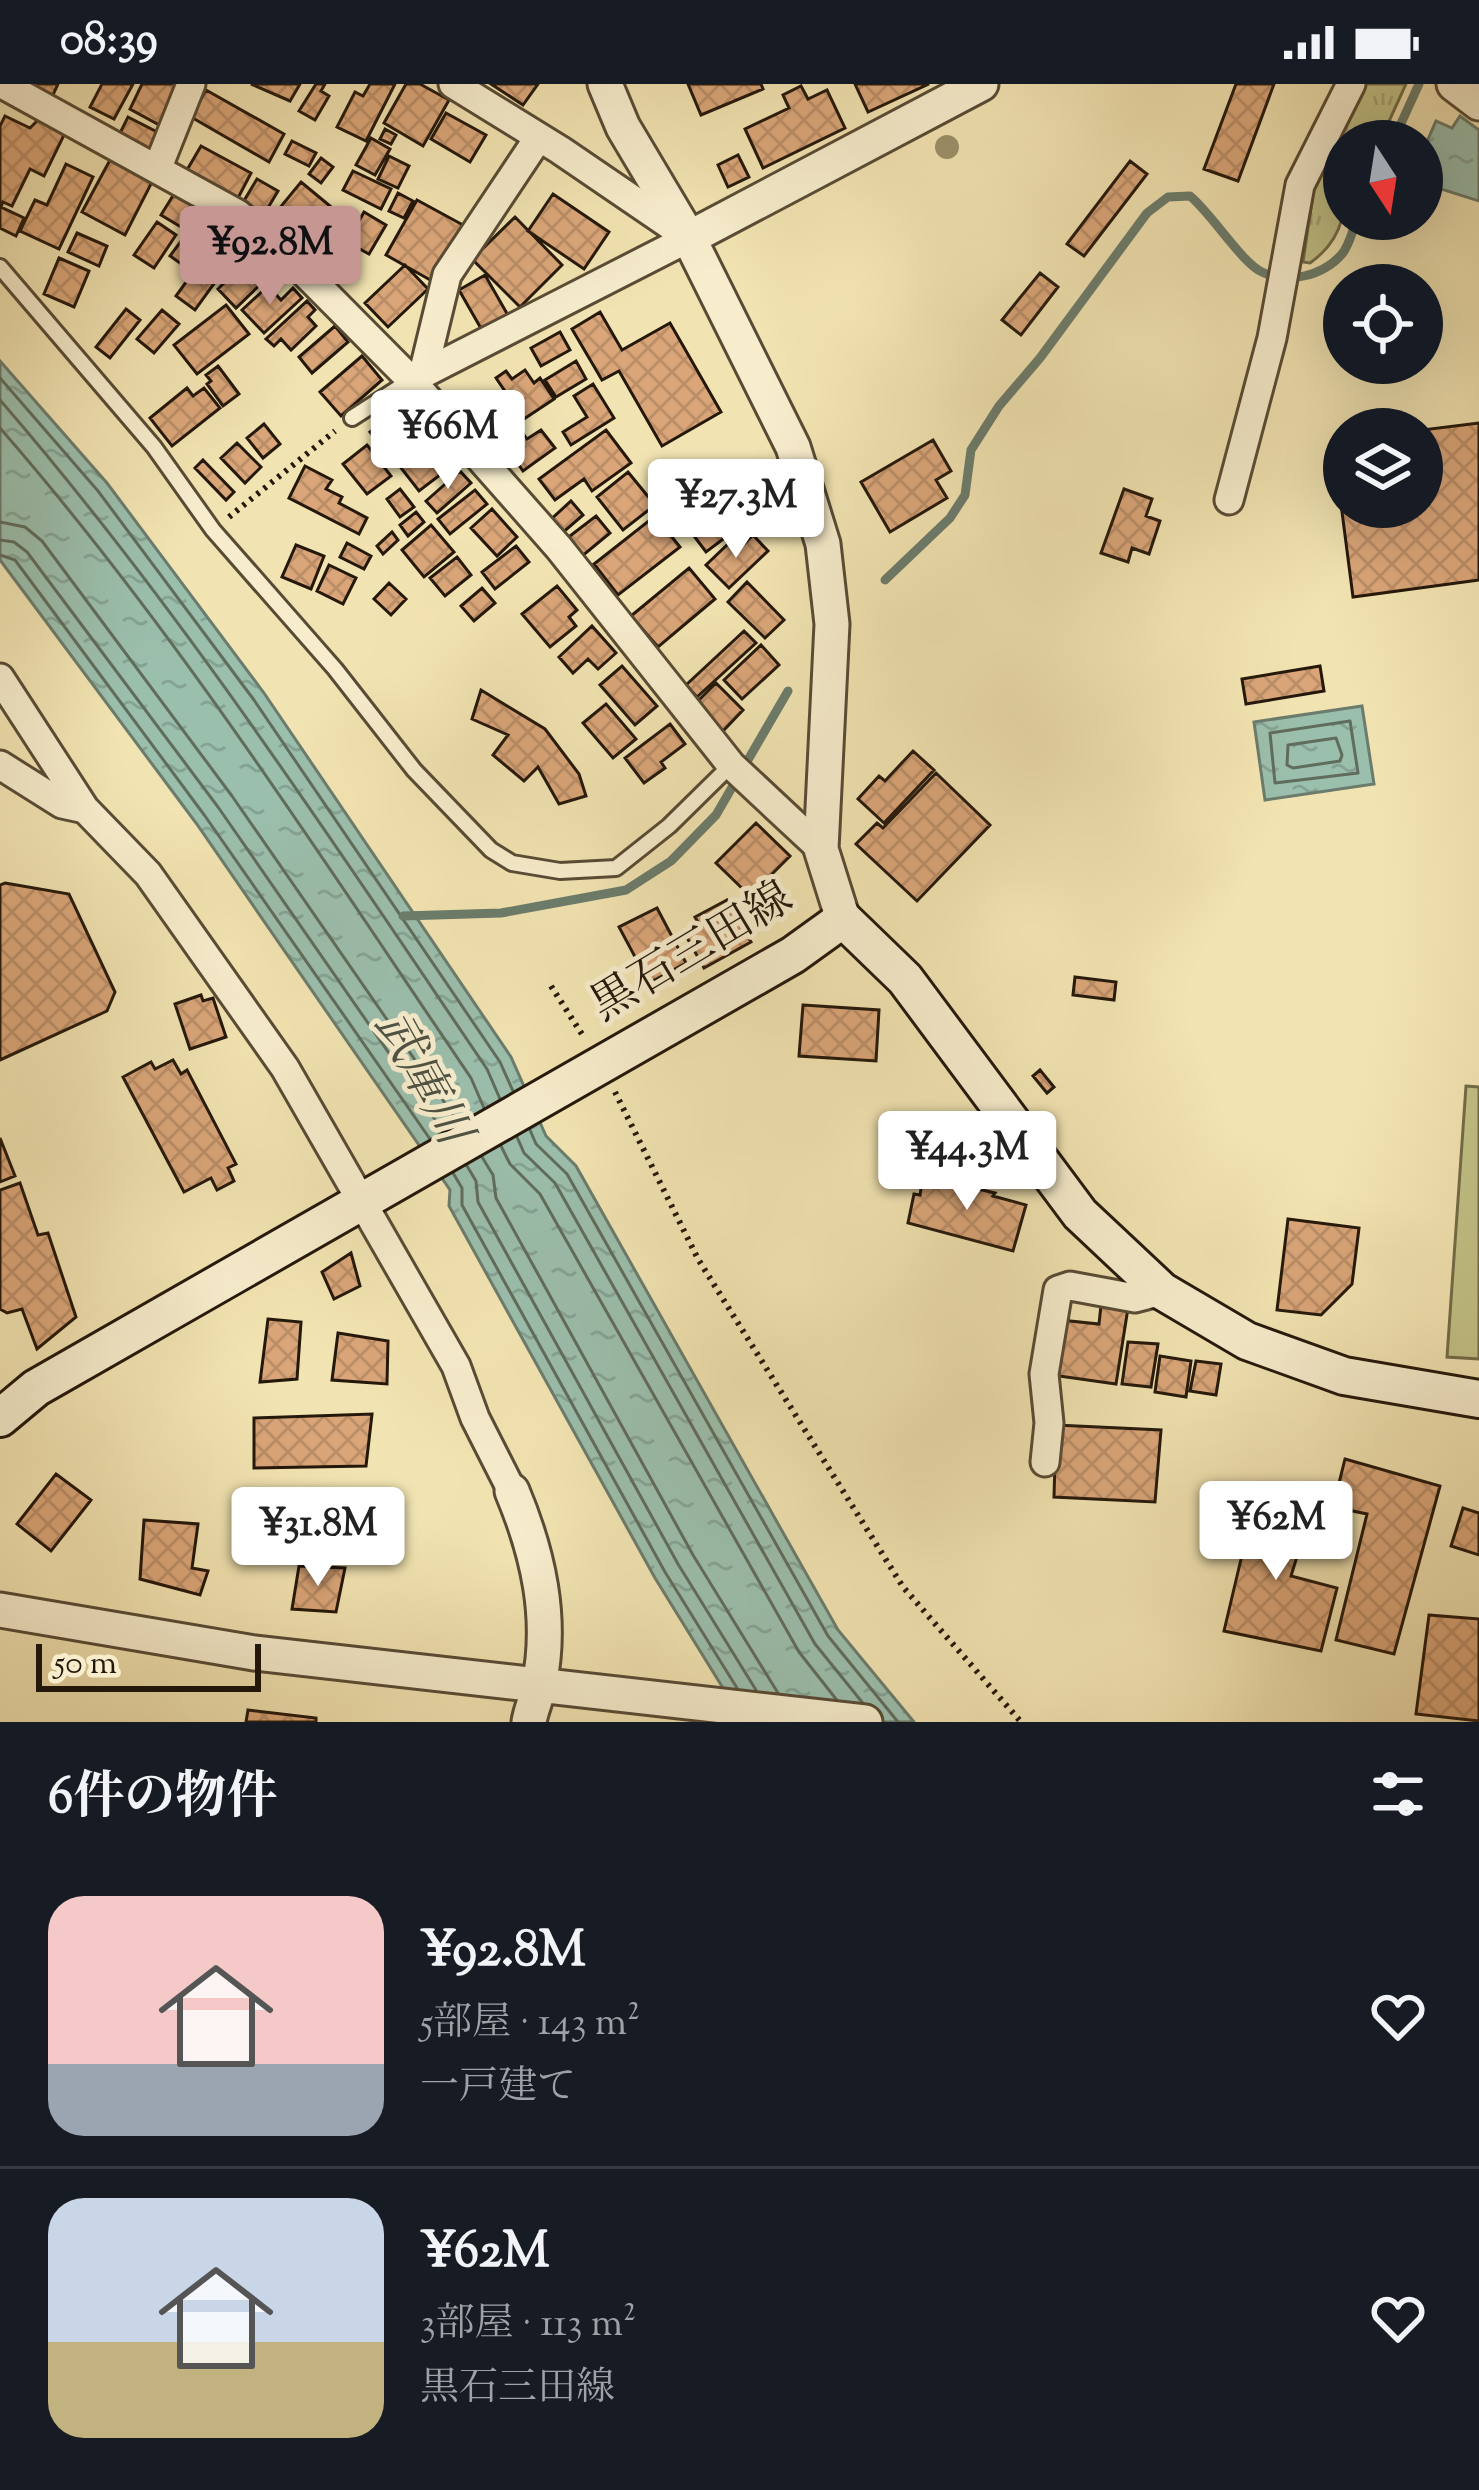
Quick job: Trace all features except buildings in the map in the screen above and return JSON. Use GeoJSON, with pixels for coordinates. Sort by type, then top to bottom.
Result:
{"type":"FeatureCollection","features":[{"type":"Feature","properties":{"kind":"main road","name":"黒石三田線"},"geometry":{"type":"LineString","coordinates":[[0,1418],[37,1388],[794,955],[842,919],[905,979],[1080,1214],[1162,1291],[1247,1341],[1344,1376],[1479,1399]]}},
{"type":"Feature","properties":{"kind":"street"},"geometry":{"type":"LineString","coordinates":[[2,84],[238,214],[287,255],[417,377],[740,773],[821,849]]}},
{"type":"Feature","properties":{"kind":"street"},"geometry":{"type":"LineString","coordinates":[[158,167],[191,84]]}},
{"type":"Feature","properties":{"kind":"street"},"geometry":{"type":"LineString","coordinates":[[453,84],[689,238]]}},
{"type":"Feature","properties":{"kind":"street"},"geometry":{"type":"LineString","coordinates":[[605,84],[623,127],[689,238],[793,447],[824,544],[832,624],[821,849],[842,919]]}},
{"type":"Feature","properties":{"kind":"street"},"geometry":{"type":"LineString","coordinates":[[1228,500],[1272,338],[1300,185],[1351,84]]}},
{"type":"Feature","properties":{"kind":"street"},"geometry":{"type":"LineString","coordinates":[[1454,84],[1479,103]]}},
{"type":"Feature","properties":{"kind":"street"},"geometry":{"type":"LineString","coordinates":[[417,377],[689,238],[964,88]]}},
{"type":"Feature","properties":{"kind":"street"},"geometry":{"type":"LineString","coordinates":[[417,377],[447,275],[539,137]]}},
{"type":"Feature","properties":{"kind":"street"},"geometry":{"type":"LineString","coordinates":[[0,679],[85,809],[148,874],[285,1068],[371,1200],[456,1366],[533,1542],[542,1578],[540,1683],[530,1722]]}},
{"type":"Feature","properties":{"kind":"street"},"geometry":{"type":"LineString","coordinates":[[0,765],[62,804],[85,809]]}},
{"type":"Feature","properties":{"kind":"street"},"geometry":{"type":"LineString","coordinates":[[1045,1462],[1049,1423],[1044,1373],[1058,1290],[1070,1286],[1135,1298],[1162,1291]]}},
{"type":"Feature","properties":{"kind":"street"},"geometry":{"type":"LineString","coordinates":[[0,1610],[254,1653],[865,1722]]}},
{"type":"Feature","properties":{"kind":"lane"},"geometry":{"type":"LineString","coordinates":[[0,267],[154,448],[213,530],[335,668],[413,770],[491,850],[512,863],[560,871],[616,868],[740,773]]}},
{"type":"Feature","properties":{"kind":"lane"},"geometry":{"type":"LineString","coordinates":[[352,418],[417,377]]}},
{"type":"Feature","properties":{"kind":"path"},"geometry":{"type":"LineString","coordinates":[[213,530],[352,418]]}},
{"type":"Feature","properties":{"kind":"path"},"geometry":{"type":"LineString","coordinates":[[551,986],[591,1071],[698,1259],[891,1568],[1021,1722]]}},
{"type":"Feature","properties":{"kind":"green space"},"geometry":{"type":"Polygon","coordinates":[[[1362,84],[1406,84],[1390,120],[1344,120],[1362,84]]]}},
{"type":"Feature","properties":{"kind":"green space"},"geometry":{"type":"Polygon","coordinates":[[[1323,164],[1323,240],[1332,240],[1310,263],[1303,262],[1315,180],[1323,164]]]}},
{"type":"Feature","properties":{"kind":"green space"},"geometry":{"type":"Polygon","coordinates":[[[1466,1086],[1479,1087],[1479,1359],[1447,1357],[1466,1086]]]}},
{"type":"Feature","properties":{"kind":"water"},"geometry":{"type":"Polygon","coordinates":[[[1460,116],[1479,130],[1479,201],[1443,190],[1443,124],[1452,128],[1460,116]]]}},
{"type":"Feature","properties":{"kind":"water","name":"武庫川"},"geometry":{"type":"Polygon","coordinates":[[[0,361],[107,483],[264,693],[511,1057],[546,1136],[576,1166],[838,1630],[914,1722],[744,1722],[655,1578],[449,1206],[450,1190],[196,823],[0,560],[0,361]]]}},
{"type":"Feature","properties":{"kind":"water"},"geometry":{"type":"Polygon","coordinates":[[[1362,706],[1374,784],[1265,800],[1254,722],[1362,706]]]}},
{"type":"Feature","properties":{"kind":"waterway"},"geometry":{"type":"LineString","coordinates":[[1403,120],[1419,84]]}},
{"type":"Feature","properties":{"kind":"waterway"},"geometry":{"type":"LineString","coordinates":[[885,580],[950,518],[965,495],[971,450],[999,406],[1147,213],[1168,197],[1190,196],[1254,267],[1272,276],[1305,276],[1326,268],[1350,240]]}},
{"type":"Feature","properties":{"kind":"waterway"},"geometry":{"type":"LineString","coordinates":[[403,916],[501,913],[626,890],[671,861],[716,815],[788,691]]}}]}
